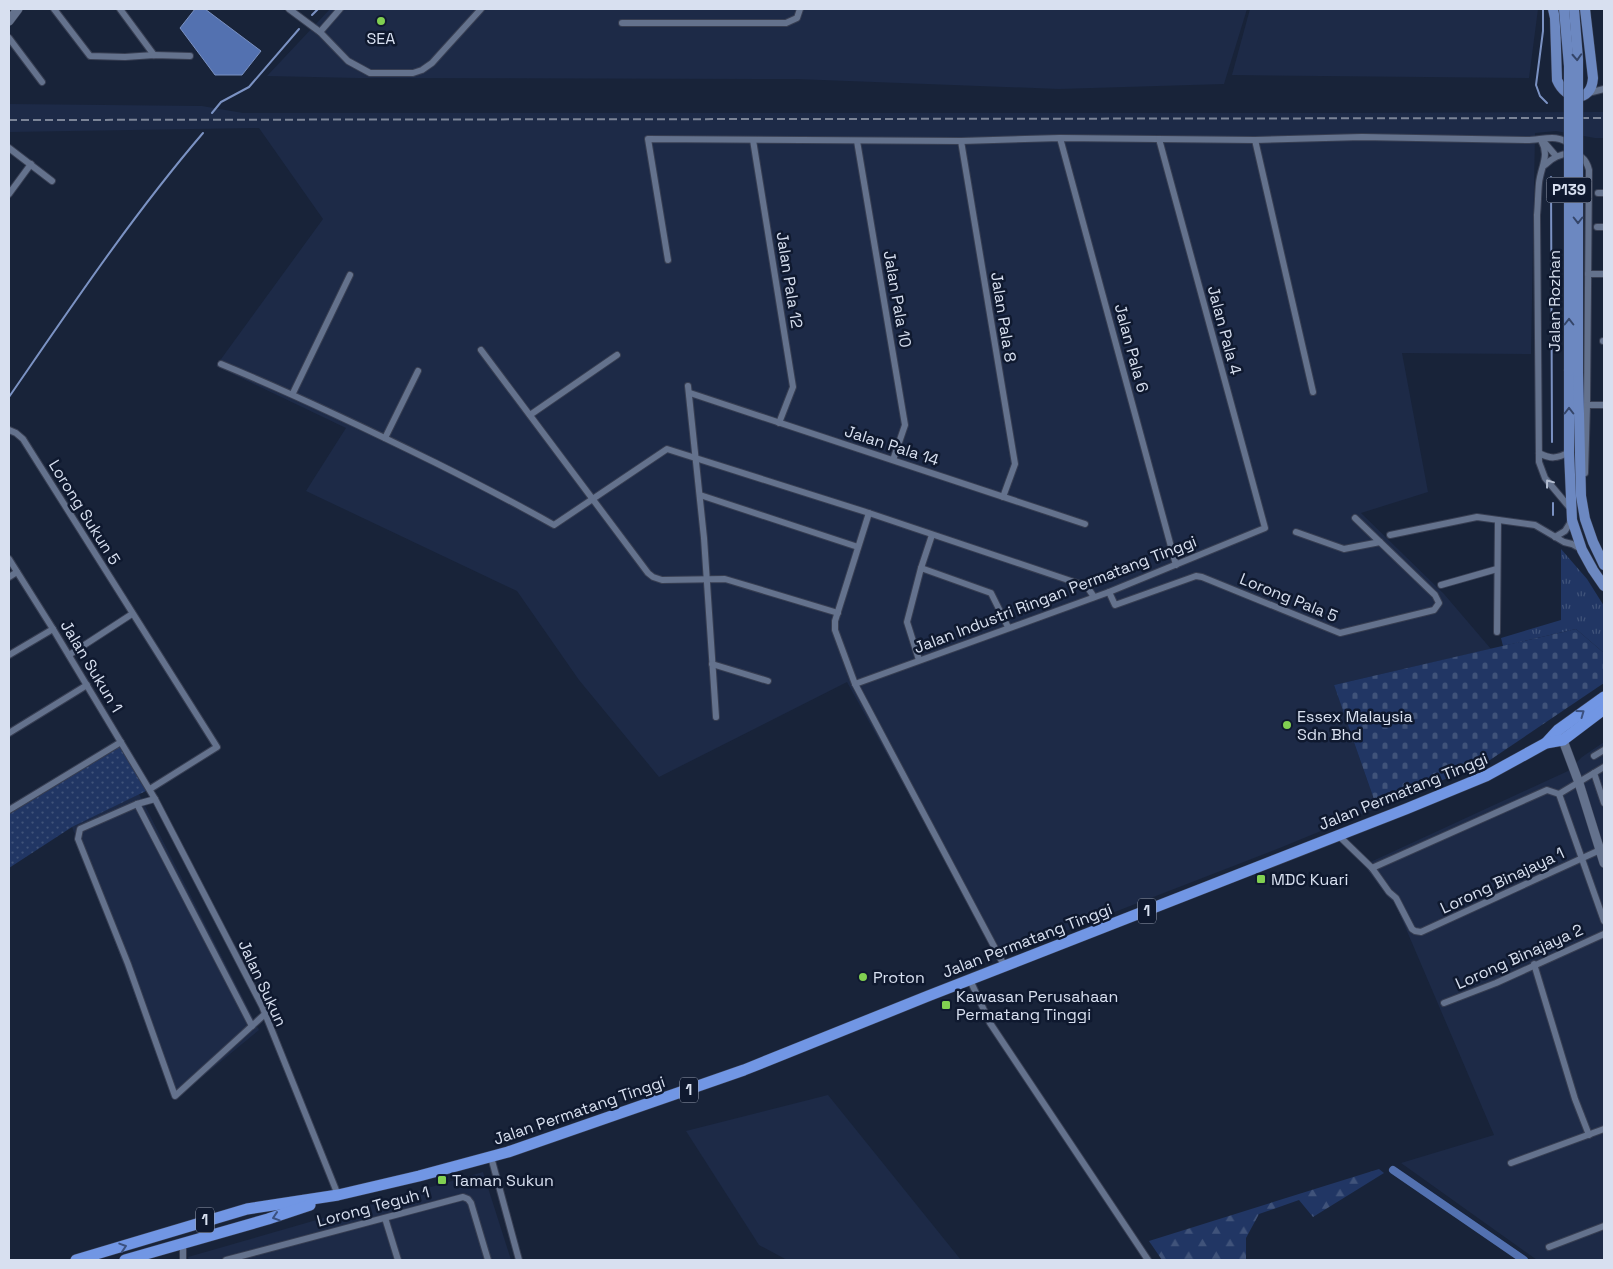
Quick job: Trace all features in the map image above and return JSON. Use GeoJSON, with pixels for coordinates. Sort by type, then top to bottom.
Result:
{"type":"FeatureCollection","features":[{"type":"Feature","properties":{"kind":"highway","name":"Jalan Permatang Tinggi"},"geometry":{"type":"LineString","coordinates":[[1561,735],[1604,697]]}},
{"type":"Feature","properties":{"kind":"highway","name":"Jalan Permatang Tinggi"},"geometry":{"type":"LineString","coordinates":[[76,1260],[92,1257],[247,1209],[338,1195],[491,1157],[624,1113],[744,1070],[1486,776],[1604,709]]}},
{"type":"Feature","properties":{"kind":"highway","name":"Jalan Permatang Tinggi"},"geometry":{"type":"LineString","coordinates":[[125,1260],[268,1219],[338,1195]]}},
{"type":"Feature","properties":{"kind":"highway"},"geometry":{"type":"LineString","coordinates":[[183,1244],[184,1236],[204,1221]]}},
{"type":"Feature","properties":{"kind":"main road"},"geometry":{"type":"LineString","coordinates":[[1553,9],[1557,80],[1560,87],[1570,96],[1582,96],[1588,93],[1593,86],[1585,9]]}},
{"type":"Feature","properties":{"kind":"main road","name":"Jalan Rozhan"},"geometry":{"type":"LineString","coordinates":[[1564,9],[1569,66],[1574,372],[1581,496],[1585,519],[1604,565]]}},
{"type":"Feature","properties":{"kind":"main road","name":"Jalan Rozhan"},"geometry":{"type":"LineString","coordinates":[[1574,9],[1578,59],[1574,372],[1569,452],[1570,508],[1582,550],[1604,586]]}},
{"type":"Feature","properties":{"kind":"street"},"geometry":{"type":"LineString","coordinates":[[9,21],[18,9]]}},
{"type":"Feature","properties":{"kind":"street"},"geometry":{"type":"LineString","coordinates":[[54,9],[90,56],[190,56]]}},
{"type":"Feature","properties":{"kind":"street"},"geometry":{"type":"LineString","coordinates":[[120,9],[154,55]]}},
{"type":"Feature","properties":{"kind":"street"},"geometry":{"type":"LineString","coordinates":[[290,9],[320,32],[348,61],[370,73],[412,73],[422,70],[432,63],[481,9]]}},
{"type":"Feature","properties":{"kind":"street"},"geometry":{"type":"LineString","coordinates":[[320,32],[340,9]]}},
{"type":"Feature","properties":{"kind":"street"},"geometry":{"type":"LineString","coordinates":[[622,23],[786,23],[797,18],[800,9]]}},
{"type":"Feature","properties":{"kind":"street"},"geometry":{"type":"LineString","coordinates":[[9,38],[42,82]]}},
{"type":"Feature","properties":{"kind":"street"},"geometry":{"type":"LineString","coordinates":[[1588,93],[1604,89]]}},
{"type":"Feature","properties":{"kind":"street"},"geometry":{"type":"LineString","coordinates":[[668,260],[648,139],[857,141],[961,141],[1060,138],[1255,140],[1362,138],[1561,139],[1566,141],[1577,154],[1584,158],[1589,170],[1585,519]]}},
{"type":"Feature","properties":{"kind":"street","name":"Jalan Pala 6"},"geometry":{"type":"LineString","coordinates":[[1060,138],[1176,565]]}},
{"type":"Feature","properties":{"kind":"street","name":"Jalan Pala 4"},"geometry":{"type":"LineString","coordinates":[[1159,139],[1265,528]]}},
{"type":"Feature","properties":{"kind":"street","name":"Jalan Pala 12"},"geometry":{"type":"LineString","coordinates":[[753,140],[793,387],[779,423]]}},
{"type":"Feature","properties":{"kind":"street"},"geometry":{"type":"LineString","coordinates":[[1255,140],[1313,392]]}},
{"type":"Feature","properties":{"kind":"street"},"geometry":{"type":"LineString","coordinates":[[1541,140],[1556,156]]}},
{"type":"Feature","properties":{"kind":"street"},"geometry":{"type":"LineString","coordinates":[[1541,140],[1546,151],[1545,165],[1539,183],[1537,215],[1539,452],[1541,470],[1545,478],[1570,508]]}},
{"type":"Feature","properties":{"kind":"street","name":"Jalan Pala 10"},"geometry":{"type":"LineString","coordinates":[[857,141],[905,425],[893,460]]}},
{"type":"Feature","properties":{"kind":"street","name":"Jalan Pala 8"},"geometry":{"type":"LineString","coordinates":[[961,141],[1014,464],[1003,497]]}},
{"type":"Feature","properties":{"kind":"street"},"geometry":{"type":"LineString","coordinates":[[9,148],[52,181]]}},
{"type":"Feature","properties":{"kind":"street"},"geometry":{"type":"LineString","coordinates":[[1545,165],[1556,156],[1577,154]]}},
{"type":"Feature","properties":{"kind":"street"},"geometry":{"type":"LineString","coordinates":[[9,194],[31,164]]}},
{"type":"Feature","properties":{"kind":"street"},"geometry":{"type":"LineString","coordinates":[[1597,227],[1604,227]]}},
{"type":"Feature","properties":{"kind":"street"},"geometry":{"type":"LineString","coordinates":[[1588,274],[1604,274]]}},
{"type":"Feature","properties":{"kind":"street"},"geometry":{"type":"LineString","coordinates":[[292,394],[350,275]]}},
{"type":"Feature","properties":{"kind":"street"},"geometry":{"type":"LineString","coordinates":[[481,350],[653,578],[662,580],[725,579],[838,613]]}},
{"type":"Feature","properties":{"kind":"street"},"geometry":{"type":"LineString","coordinates":[[530,415],[617,355]]}},
{"type":"Feature","properties":{"kind":"street"},"geometry":{"type":"LineString","coordinates":[[221,364],[292,394],[385,438],[554,525],[667,450],[869,513],[1083,585],[1088,588],[1094,597]]}},
{"type":"Feature","properties":{"kind":"street"},"geometry":{"type":"LineString","coordinates":[[385,438],[418,371]]}},
{"type":"Feature","properties":{"kind":"street","name":"Jalan Pala 14"},"geometry":{"type":"LineString","coordinates":[[696,458],[689,389],[779,423],[1085,524]]}},
{"type":"Feature","properties":{"kind":"street"},"geometry":{"type":"LineString","coordinates":[[1587,405],[1604,405]]}},
{"type":"Feature","properties":{"kind":"street","name":"Lorong Sukun 5"},"geometry":{"type":"LineString","coordinates":[[9,430],[23,439],[217,747],[150,789]]}},
{"type":"Feature","properties":{"kind":"street"},"geometry":{"type":"LineString","coordinates":[[1539,452],[1550,458],[1555,458],[1569,452]]}},
{"type":"Feature","properties":{"kind":"street"},"geometry":{"type":"LineString","coordinates":[[696,458],[707,579],[716,717]]}},
{"type":"Feature","properties":{"kind":"street"},"geometry":{"type":"LineString","coordinates":[[700,495],[858,547]]}},
{"type":"Feature","properties":{"kind":"street"},"geometry":{"type":"LineString","coordinates":[[869,513],[834,626],[855,684],[1005,967]]}},
{"type":"Feature","properties":{"kind":"street"},"geometry":{"type":"LineString","coordinates":[[1390,535],[1477,517],[1535,525],[1555,538],[1582,550]]}},
{"type":"Feature","properties":{"kind":"street","name":"Lorong Pala 5"},"geometry":{"type":"LineString","coordinates":[[1109,592],[1116,605],[1196,576],[1202,577],[1340,633],[1434,610],[1439,603],[1435,595],[1355,518]]}},
{"type":"Feature","properties":{"kind":"street"},"geometry":{"type":"LineString","coordinates":[[1497,632],[1498,520]]}},
{"type":"Feature","properties":{"kind":"street"},"geometry":{"type":"LineString","coordinates":[[1555,538],[1565,531],[1572,520]]}},
{"type":"Feature","properties":{"kind":"street","name":"Jalan Industri Ringan Permatang Tinggi"},"geometry":{"type":"LineString","coordinates":[[855,684],[1109,592],[1265,528]]}},
{"type":"Feature","properties":{"kind":"street"},"geometry":{"type":"LineString","coordinates":[[1296,532],[1344,549],[1380,542]]}},
{"type":"Feature","properties":{"kind":"street"},"geometry":{"type":"LineString","coordinates":[[919,660],[907,622],[932,535]]}},
{"type":"Feature","properties":{"kind":"street","name":"Jalan Sukun 1"},"geometry":{"type":"LineString","coordinates":[[9,559],[150,789]]}},
{"type":"Feature","properties":{"kind":"street"},"geometry":{"type":"LineString","coordinates":[[921,568],[991,592],[1008,627]]}},
{"type":"Feature","properties":{"kind":"street"},"geometry":{"type":"LineString","coordinates":[[1440,585],[1498,569]]}},
{"type":"Feature","properties":{"kind":"street"},"geometry":{"type":"LineString","coordinates":[[9,577],[17,572]]}},
{"type":"Feature","properties":{"kind":"street"},"geometry":{"type":"LineString","coordinates":[[69,655],[132,614]]}},
{"type":"Feature","properties":{"kind":"street"},"geometry":{"type":"LineString","coordinates":[[9,655],[53,629]]}},
{"type":"Feature","properties":{"kind":"street"},"geometry":{"type":"LineString","coordinates":[[712,664],[768,681]]}},
{"type":"Feature","properties":{"kind":"street"},"geometry":{"type":"LineString","coordinates":[[9,733],[87,685]]}},
{"type":"Feature","properties":{"kind":"street"},"geometry":{"type":"LineString","coordinates":[[1561,735],[1579,783],[1604,863]]}},
{"type":"Feature","properties":{"kind":"street"},"geometry":{"type":"LineString","coordinates":[[9,810],[121,742]]}},
{"type":"Feature","properties":{"kind":"street"},"geometry":{"type":"LineString","coordinates":[[1594,756],[1604,750]]}},
{"type":"Feature","properties":{"kind":"street"},"geometry":{"type":"LineString","coordinates":[[1338,835],[1372,868],[1546,790],[1559,794],[1604,767]]}},
{"type":"Feature","properties":{"kind":"street"},"geometry":{"type":"LineString","coordinates":[[1594,774],[1604,803]]}},
{"type":"Feature","properties":{"kind":"street","name":"Jalan Sukun"},"geometry":{"type":"LineString","coordinates":[[150,789],[265,1014],[338,1195]]}},
{"type":"Feature","properties":{"kind":"street"},"geometry":{"type":"LineString","coordinates":[[1559,794],[1604,921]]}},
{"type":"Feature","properties":{"kind":"street"},"geometry":{"type":"LineString","coordinates":[[155,799],[137,804],[80,829],[78,839],[128,964],[175,1096],[265,1014]]}},
{"type":"Feature","properties":{"kind":"street"},"geometry":{"type":"LineString","coordinates":[[137,804],[252,1026]]}},
{"type":"Feature","properties":{"kind":"street","name":"Lorong Binajaya 1"},"geometry":{"type":"LineString","coordinates":[[1372,868],[1389,892],[1396,898],[1412,929],[1422,932],[1600,850]]}},
{"type":"Feature","properties":{"kind":"street","name":"Lorong Binajaya 2"},"geometry":{"type":"LineString","coordinates":[[1444,1003],[1496,983],[1534,964],[1604,934]]}},
{"type":"Feature","properties":{"kind":"street"},"geometry":{"type":"LineString","coordinates":[[1534,964],[1588,1135]]}},
{"type":"Feature","properties":{"kind":"street"},"geometry":{"type":"LineString","coordinates":[[970,980],[990,1023],[1148,1260]]}},
{"type":"Feature","properties":{"kind":"street"},"geometry":{"type":"LineString","coordinates":[[1511,1163],[1604,1130]]}},
{"type":"Feature","properties":{"kind":"street"},"geometry":{"type":"LineString","coordinates":[[491,1157],[519,1260]]}},
{"type":"Feature","properties":{"kind":"street","name":"Lorong Teguh 1"},"geometry":{"type":"LineString","coordinates":[[226,1260],[463,1197],[468,1198],[471,1203],[488,1260]]}},
{"type":"Feature","properties":{"kind":"street"},"geometry":{"type":"LineString","coordinates":[[385,1218],[398,1260]]}},
{"type":"Feature","properties":{"kind":"street"},"geometry":{"type":"LineString","coordinates":[[1549,1247],[1604,1226]]}},
{"type":"Feature","properties":{"kind":"street"},"geometry":{"type":"LineString","coordinates":[[183,1244],[183,1260]]}},
{"type":"Feature","properties":{"kind":"shaded area"},"geometry":{"type":"Polygon","coordinates":[[[195,9],[205,9],[261,51],[242,75],[215,75],[180,28],[195,9]]]}},
{"type":"Feature","properties":{"kind":"shaded area"},"geometry":{"type":"Polygon","coordinates":[[[330,9],[1247,9],[1224,84],[1059,89],[796,79],[267,76],[330,9]]]}},
{"type":"Feature","properties":{"kind":"shaded area"},"geometry":{"type":"Polygon","coordinates":[[[1250,9],[1538,9],[1529,78],[1232,75],[1250,9]]]}},
{"type":"Feature","properties":{"kind":"shaded area"},"geometry":{"type":"Polygon","coordinates":[[[9,104],[202,106],[243,113],[1604,112],[1604,138],[1556,131],[1535,133],[1531,354],[1402,353],[1428,492],[1361,513],[1444,594],[1491,649],[1334,685],[1377,808],[996,958],[931,834],[847,682],[659,777],[579,680],[517,591],[306,491],[346,428],[216,366],[323,219],[259,128],[9,132],[9,104]]]}},
{"type":"Feature","properties":{"kind":"shaded area"},"geometry":{"type":"Polygon","coordinates":[[[1604,742],[1604,1260],[1537,1260],[1401,1163],[1494,1135],[1395,903],[1387,896],[1364,865],[1568,771],[1582,757],[1604,742]]]}},
{"type":"Feature","properties":{"kind":"shaded area"},"geometry":{"type":"Polygon","coordinates":[[[139,794],[259,1030],[174,1100],[72,827],[139,794]]]}},
{"type":"Feature","properties":{"kind":"shaded area"},"geometry":{"type":"Polygon","coordinates":[[[828,1095],[961,1260],[787,1260],[759,1245],[686,1131],[828,1095]]]}},
{"type":"Feature","properties":{"kind":"shaded area"},"geometry":{"type":"Polygon","coordinates":[[[483,1172],[511,1260],[189,1260],[188,1257],[483,1172]]]}},
{"type":"Feature","properties":{"kind":"green space"},"geometry":{"type":"Polygon","coordinates":[[[1561,549],[1587,579],[1604,606],[1604,653],[1576,629],[1503,646],[1501,638],[1561,620],[1561,549]]]}},
{"type":"Feature","properties":{"kind":"green space"},"geometry":{"type":"Polygon","coordinates":[[[1576,629],[1604,653],[1604,683],[1490,760],[1377,808],[1334,685],[1576,629]]]}},
{"type":"Feature","properties":{"kind":"green space"},"geometry":{"type":"Polygon","coordinates":[[[121,742],[150,789],[72,827],[9,868],[9,810],[121,742]]]}},
{"type":"Feature","properties":{"kind":"green space"},"geometry":{"type":"Polygon","coordinates":[[[1379,1169],[1384,1173],[1313,1217],[1299,1200],[1259,1214],[1246,1238],[1246,1260],[1162,1260],[1149,1241],[1379,1169]]]}},
{"type":"Feature","properties":{"kind":"waterway"},"geometry":{"type":"LineString","coordinates":[[312,15],[318,9]]}},
{"type":"Feature","properties":{"kind":"waterway"},"geometry":{"type":"LineString","coordinates":[[1543,9],[1543,31],[1536,85],[1540,96],[1547,103]]}},
{"type":"Feature","properties":{"kind":"waterway"},"geometry":{"type":"LineString","coordinates":[[212,113],[221,102],[249,87],[299,29]]}},
{"type":"Feature","properties":{"kind":"waterway"},"geometry":{"type":"LineString","coordinates":[[9,397],[127,229],[203,133]]}},
{"type":"Feature","properties":{"kind":"waterway"},"geometry":{"type":"LineString","coordinates":[[1551,177],[1552,442]]}},
{"type":"Feature","properties":{"kind":"waterway"},"geometry":{"type":"LineString","coordinates":[[1553,503],[1553,515]]}},
{"type":"Feature","properties":{"kind":"waterway"},"geometry":{"type":"LineString","coordinates":[[1393,1170],[1524,1260]]}},
{"type":"Feature","properties":{"kind":"railway"},"geometry":{"type":"LineString","coordinates":[[9,120],[1604,118]]}},
{"type":"Feature","properties":{"kind":"place","name":"SEA"},"geometry":{"type":"Point","coordinates":[381,21]}},
{"type":"Feature","properties":{"kind":"place","name":"Essex Malaysia Sdn Bhd"},"geometry":{"type":"Point","coordinates":[1287,725]}},
{"type":"Feature","properties":{"kind":"place","name":"MDC Kuari"},"geometry":{"type":"Point","coordinates":[1261,879]}},
{"type":"Feature","properties":{"kind":"place","name":"Proton"},"geometry":{"type":"Point","coordinates":[863,977]}},
{"type":"Feature","properties":{"kind":"place","name":"Kawasan Perusahaan Permatang Tinggi"},"geometry":{"type":"Point","coordinates":[946,1005]}},
{"type":"Feature","properties":{"kind":"place","name":"Taman Sukun"},"geometry":{"type":"Point","coordinates":[442,1180]}}]}
